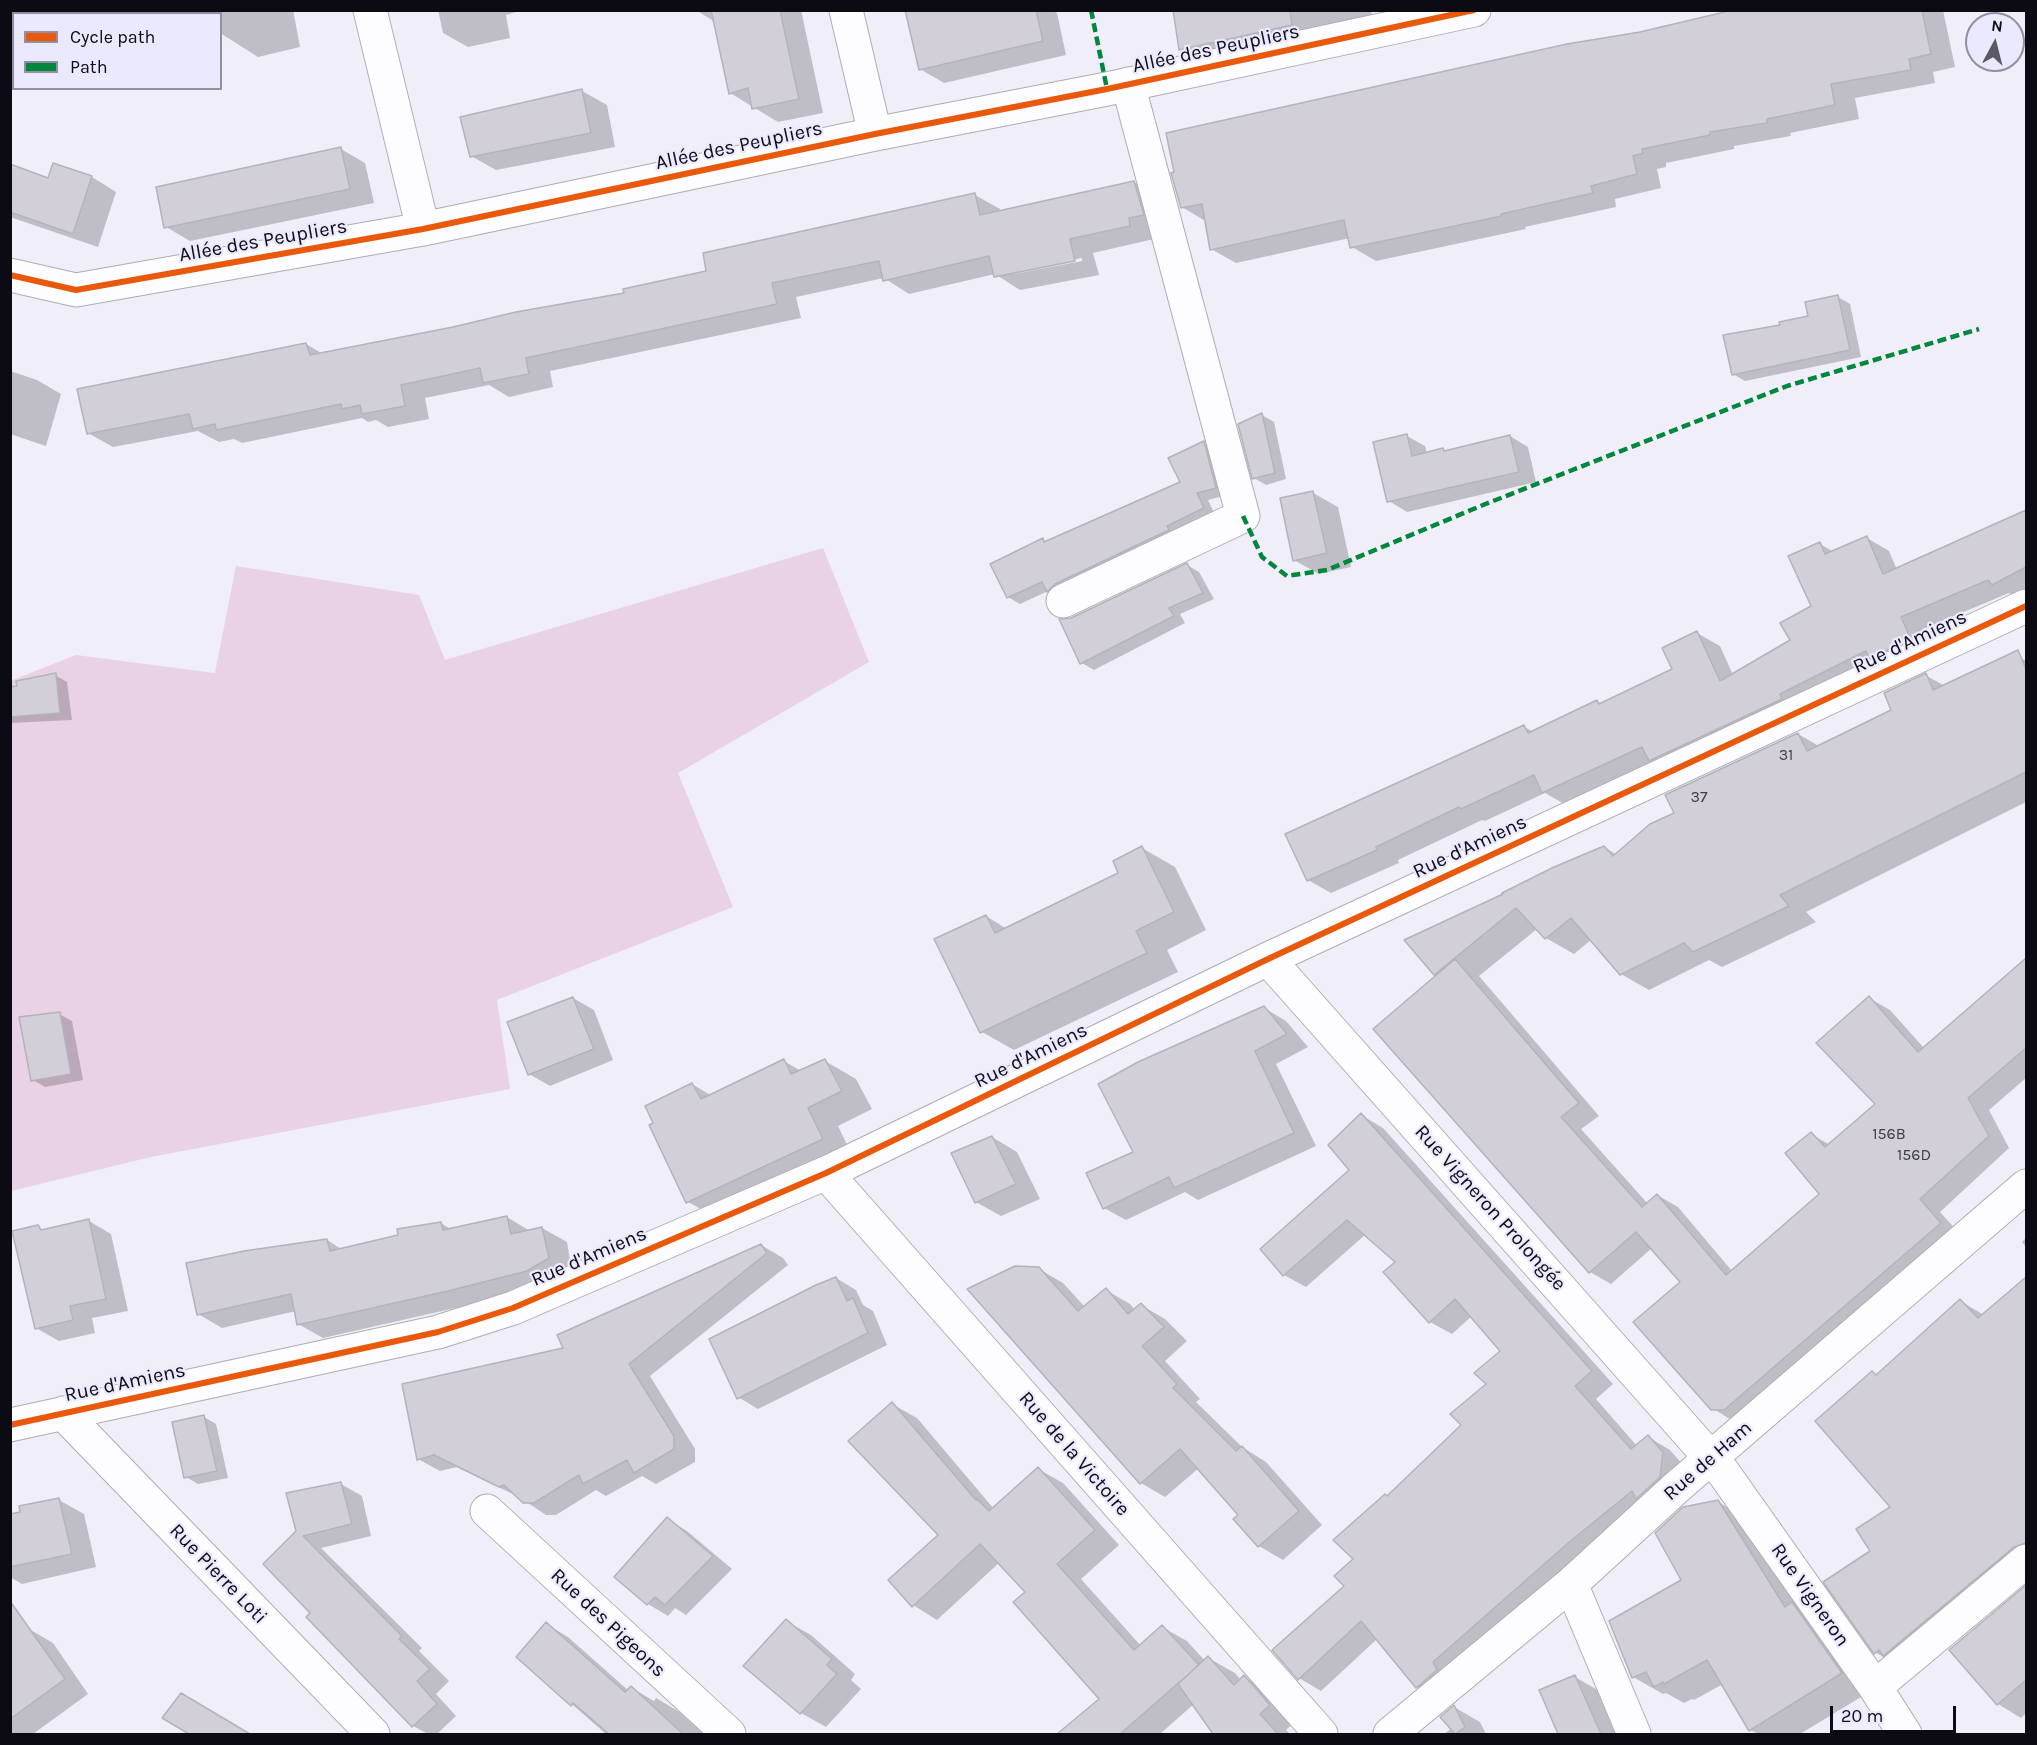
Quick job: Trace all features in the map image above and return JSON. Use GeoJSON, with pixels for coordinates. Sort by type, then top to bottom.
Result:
{"type":"FeatureCollection","features":[{"type":"Feature","properties":{"kind":"street"},"geometry":{"type":"LineString","coordinates":[[370,10],[423,229]]}},
{"type":"Feature","properties":{"kind":"street"},"geometry":{"type":"LineString","coordinates":[[846,10],[875,134]]}},
{"type":"Feature","properties":{"kind":"street","name":"Allée des Peupliers"},"geometry":{"type":"LineString","coordinates":[[10,275],[76,290],[423,229],[875,134],[1128,84],[1474,10]]}},
{"type":"Feature","properties":{"kind":"street"},"geometry":{"type":"LineString","coordinates":[[1063,601],[1243,516],[1128,84]]}},
{"type":"Feature","properties":{"kind":"street","name":"Rue d'Amiens"},"geometry":{"type":"LineString","coordinates":[[10,1425],[438,1332],[513,1308],[826,1173],[1268,958],[2026,606]]}},
{"type":"Feature","properties":{"kind":"street","name":"Rue Vigneron Prolongée"},"geometry":{"type":"LineString","coordinates":[[1268,958],[1711,1458]]}},
{"type":"Feature","properties":{"kind":"street","name":"Rue de la Victoire"},"geometry":{"type":"LineString","coordinates":[[826,1173],[1322,1734]]}},
{"type":"Feature","properties":{"kind":"street","name":"Rue de Ham"},"geometry":{"type":"LineString","coordinates":[[1390,1734],[1571,1584],[1711,1458],[2026,1186]]}},
{"type":"Feature","properties":{"kind":"street","name":"Rue Pierre Loti"},"geometry":{"type":"LineString","coordinates":[[63,1413],[373,1734]]}},
{"type":"Feature","properties":{"kind":"street","name":"Rue Vigneron"},"geometry":{"type":"LineString","coordinates":[[1711,1458],[1875,1687],[1905,1734]]}},
{"type":"Feature","properties":{"kind":"street","name":"Rue des Pigeons"},"geometry":{"type":"LineString","coordinates":[[487,1511],[729,1734]]}},
{"type":"Feature","properties":{"kind":"street"},"geometry":{"type":"LineString","coordinates":[[1875,1687],[2026,1561]]}},
{"type":"Feature","properties":{"kind":"street"},"geometry":{"type":"LineString","coordinates":[[1571,1584],[1634,1734]]}},
{"type":"Feature","properties":{"kind":"shaded area"},"geometry":{"type":"Polygon","coordinates":[[[823,548],[869,662],[678,773],[733,907],[497,1000],[510,1089],[151,1157],[11,1191],[10,681],[76,655],[215,673],[236,566],[419,595],[445,660],[823,548]]]}},
{"type":"Feature","properties":{"kind":"building"},"geometry":{"type":"Polygon","coordinates":[[[711,10],[780,10],[799,99],[752,109],[748,88],[729,94],[711,10]]]}},
{"type":"Feature","properties":{"kind":"building"},"geometry":{"type":"Polygon","coordinates":[[[905,10],[1036,10],[1043,41],[919,70],[905,10]]]}},
{"type":"Feature","properties":{"kind":"building"},"geometry":{"type":"Polygon","coordinates":[[[1173,10],[1290,10],[1292,25],[1179,50],[1173,10]]]}},
{"type":"Feature","properties":{"kind":"building"},"geometry":{"type":"Polygon","coordinates":[[[1733,10],[1922,10],[1931,54],[1909,59],[1911,70],[1831,84],[1835,105],[1767,119],[1767,123],[1710,132],[1710,135],[1642,149],[1643,153],[1633,156],[1637,174],[1591,186],[1593,193],[1501,214],[1502,216],[1350,248],[1344,220],[1210,250],[1202,204],[1181,208],[1171,173],[1174,172],[1166,133],[1567,44],[1640,32],[1733,10]]]}},
{"type":"Feature","properties":{"kind":"building"},"geometry":{"type":"Polygon","coordinates":[[[582,89],[591,133],[470,157],[460,117],[582,89]]]}},
{"type":"Feature","properties":{"kind":"building"},"geometry":{"type":"Polygon","coordinates":[[[341,147],[350,189],[164,228],[156,187],[341,147]]]}},
{"type":"Feature","properties":{"kind":"building"},"geometry":{"type":"Polygon","coordinates":[[[53,163],[92,176],[73,234],[10,212],[10,164],[48,178],[53,163]]]}},
{"type":"Feature","properties":{"kind":"building"},"geometry":{"type":"Polygon","coordinates":[[[1134,181],[1144,215],[1129,218],[1130,226],[1070,239],[1075,261],[994,277],[989,256],[883,281],[879,261],[772,283],[777,304],[526,358],[529,374],[483,383],[480,368],[401,385],[405,406],[362,414],[360,405],[342,409],[341,404],[216,430],[215,424],[193,429],[189,414],[87,434],[77,389],[306,343],[310,355],[453,327],[516,312],[624,293],[623,289],[706,271],[703,253],[975,193],[980,215],[1134,181]]]}},
{"type":"Feature","properties":{"kind":"building"},"geometry":{"type":"Polygon","coordinates":[[[1838,295],[1850,350],[1732,375],[1723,335],[1780,325],[1779,322],[1808,316],[1805,302],[1838,295]]]}},
{"type":"Feature","properties":{"kind":"building"},"geometry":{"type":"Polygon","coordinates":[[[1262,413],[1275,473],[1252,479],[1238,424],[1262,413]]]}},
{"type":"Feature","properties":{"kind":"building"},"geometry":{"type":"Polygon","coordinates":[[[1407,434],[1412,456],[1443,448],[1444,451],[1510,435],[1519,472],[1387,502],[1373,442],[1407,434]]]}},
{"type":"Feature","properties":{"kind":"building"},"geometry":{"type":"Polygon","coordinates":[[[1204,441],[1216,488],[1197,493],[1204,508],[1167,526],[1169,530],[1055,584],[1047,592],[1042,582],[1007,598],[990,564],[1043,538],[1044,542],[1180,482],[1168,458],[1204,441]]]}},
{"type":"Feature","properties":{"kind":"building"},"geometry":{"type":"Polygon","coordinates":[[[1313,491],[1327,553],[1293,561],[1280,498],[1313,491]]]}},
{"type":"Feature","properties":{"kind":"building"},"geometry":{"type":"Polygon","coordinates":[[[2026,510],[2026,567],[1992,585],[1988,580],[1901,617],[1911,639],[1869,658],[1866,651],[1780,694],[1782,699],[1649,761],[1642,747],[1542,793],[1534,775],[1461,809],[1459,807],[1376,847],[1377,850],[1307,881],[1285,834],[1524,725],[1528,733],[1597,700],[1599,704],[1672,669],[1662,648],[1697,631],[1720,681],[1790,640],[1780,623],[1811,606],[1788,556],[1820,542],[1825,554],[1867,536],[1883,574],[2026,510]]]}},
{"type":"Feature","properties":{"kind":"building"},"geometry":{"type":"Polygon","coordinates":[[[1187,563],[1203,593],[1169,608],[1174,616],[1080,664],[1059,619],[1071,618],[1187,563]]]}},
{"type":"Feature","properties":{"kind":"building"},"geometry":{"type":"Polygon","coordinates":[[[2018,650],[2026,669],[2026,772],[1780,895],[1789,906],[1693,952],[1684,943],[1620,975],[1571,918],[1545,939],[1516,908],[1434,975],[1404,940],[1503,894],[1554,867],[1604,846],[1613,856],[1650,824],[1674,813],[1665,795],[1798,733],[1807,751],[1891,710],[1884,693],[1926,673],[1933,690],[2018,650]]]}},
{"type":"Feature","properties":{"kind":"building"},"geometry":{"type":"Polygon","coordinates":[[[56,673],[60,713],[10,717],[10,687],[17,686],[16,681],[56,673]]]}},
{"type":"Feature","properties":{"kind":"building"},"geometry":{"type":"Polygon","coordinates":[[[1142,846],[1174,912],[1136,931],[1147,953],[980,1033],[934,939],[986,915],[995,933],[1118,873],[1113,861],[1142,846]]]}},
{"type":"Feature","properties":{"kind":"building"},"geometry":{"type":"Polygon","coordinates":[[[2026,958],[2026,1048],[1968,1098],[1989,1136],[1920,1199],[1941,1223],[1724,1410],[1711,1410],[1633,1322],[1680,1282],[1636,1232],[1589,1273],[1373,1029],[1455,959],[1579,1103],[1561,1117],[1642,1207],[1657,1194],[1726,1275],[1819,1194],[1785,1153],[1811,1132],[1825,1147],[1875,1104],[1816,1043],[1869,996],[1918,1052],[2026,958]]]}},
{"type":"Feature","properties":{"kind":"building"},"geometry":{"type":"Polygon","coordinates":[[[573,997],[594,1049],[528,1075],[507,1022],[573,997]]]}},
{"type":"Feature","properties":{"kind":"building"},"geometry":{"type":"Polygon","coordinates":[[[1264,1006],[1287,1034],[1255,1051],[1294,1133],[1174,1188],[1169,1177],[1103,1209],[1086,1173],[1133,1152],[1098,1084],[1138,1062],[1264,1006]]]}},
{"type":"Feature","properties":{"kind":"building"},"geometry":{"type":"Polygon","coordinates":[[[60,1012],[71,1074],[31,1081],[19,1017],[60,1012]]]}},
{"type":"Feature","properties":{"kind":"building"},"geometry":{"type":"Polygon","coordinates":[[[784,1059],[791,1074],[825,1059],[842,1091],[808,1108],[823,1139],[686,1203],[649,1125],[653,1123],[645,1106],[692,1083],[701,1099],[784,1059]]]}},
{"type":"Feature","properties":{"kind":"building"},"geometry":{"type":"Polygon","coordinates":[[[1361,1113],[1592,1371],[1575,1386],[1631,1449],[1648,1435],[1663,1452],[1660,1477],[1636,1499],[1632,1491],[1567,1544],[1433,1662],[1437,1670],[1416,1688],[1361,1621],[1298,1680],[1272,1650],[1344,1586],[1334,1576],[1353,1559],[1333,1540],[1385,1494],[1387,1496],[1461,1425],[1450,1414],[1486,1384],[1474,1373],[1500,1351],[1455,1299],[1429,1323],[1383,1272],[1395,1262],[1347,1220],[1283,1276],[1260,1249],[1349,1170],[1328,1145],[1361,1113]]]}},
{"type":"Feature","properties":{"kind":"building"},"geometry":{"type":"Polygon","coordinates":[[[992,1136],[1016,1184],[975,1203],[951,1153],[992,1136]]]}},
{"type":"Feature","properties":{"kind":"building"},"geometry":{"type":"Polygon","coordinates":[[[507,1216],[511,1234],[542,1227],[549,1258],[527,1271],[297,1325],[291,1294],[197,1315],[186,1263],[244,1251],[327,1239],[330,1251],[398,1235],[397,1229],[441,1222],[443,1230],[507,1216]]]}},
{"type":"Feature","properties":{"kind":"building"},"geometry":{"type":"Polygon","coordinates":[[[89,1219],[106,1299],[70,1306],[73,1320],[35,1329],[12,1231],[38,1225],[41,1230],[89,1219]]]}},
{"type":"Feature","properties":{"kind":"building"},"geometry":{"type":"Polygon","coordinates":[[[761,1244],[767,1253],[629,1364],[674,1436],[674,1449],[634,1473],[627,1460],[583,1484],[579,1475],[534,1503],[523,1503],[504,1485],[499,1487],[434,1455],[417,1460],[402,1384],[563,1348],[557,1335],[761,1244]]]}},
{"type":"Feature","properties":{"kind":"building"},"geometry":{"type":"Polygon","coordinates":[[[1015,1266],[1039,1267],[1078,1311],[1106,1288],[1128,1314],[1141,1303],[1164,1327],[1142,1346],[1177,1384],[1173,1388],[1236,1451],[1242,1446],[1299,1511],[1258,1547],[1233,1519],[1238,1515],[1180,1449],[1140,1484],[967,1289],[1015,1266]]]}},
{"type":"Feature","properties":{"kind":"building"},"geometry":{"type":"Polygon","coordinates":[[[836,1277],[847,1301],[853,1298],[868,1333],[737,1399],[709,1339],[836,1277]]]}},
{"type":"Feature","properties":{"kind":"building"},"geometry":{"type":"Polygon","coordinates":[[[2026,1277],[2026,1543],[2014,1547],[1883,1656],[1879,1650],[1874,1654],[1823,1582],[1870,1551],[1856,1529],[1890,1507],[1815,1421],[1872,1371],[1876,1375],[1960,1299],[1978,1318],[2026,1277]]]}},
{"type":"Feature","properties":{"kind":"building"},"geometry":{"type":"Polygon","coordinates":[[[892,1402],[976,1500],[989,1511],[1038,1467],[1095,1530],[1057,1564],[1134,1650],[1162,1625],[1199,1665],[1120,1734],[1057,1734],[1099,1699],[1013,1602],[1025,1592],[980,1544],[912,1607],[888,1580],[938,1535],[848,1441],[892,1402]]]}},
{"type":"Feature","properties":{"kind":"building"},"geometry":{"type":"Polygon","coordinates":[[[204,1415],[217,1471],[184,1478],[172,1422],[204,1415]]]}},
{"type":"Feature","properties":{"kind":"building"},"geometry":{"type":"Polygon","coordinates":[[[341,1482],[352,1524],[303,1536],[402,1636],[399,1639],[430,1669],[417,1681],[437,1704],[412,1727],[306,1617],[310,1613],[263,1564],[296,1531],[286,1493],[341,1482]]]}},
{"type":"Feature","properties":{"kind":"building"},"geometry":{"type":"Polygon","coordinates":[[[59,1498],[72,1554],[10,1567],[10,1514],[20,1512],[19,1506],[59,1498]]]}},
{"type":"Feature","properties":{"kind":"building"},"geometry":{"type":"Polygon","coordinates":[[[1718,1500],[1785,1607],[1792,1602],[1842,1673],[1749,1731],[1707,1660],[1664,1684],[1663,1682],[1654,1687],[1646,1672],[1632,1678],[1609,1621],[1681,1580],[1655,1533],[1683,1507],[1718,1500]]]}},
{"type":"Feature","properties":{"kind":"building"},"geometry":{"type":"Polygon","coordinates":[[[667,1517],[713,1556],[665,1605],[655,1597],[647,1605],[614,1577],[667,1517]]]}},
{"type":"Feature","properties":{"kind":"building"},"geometry":{"type":"Polygon","coordinates":[[[2026,1585],[2026,1680],[1997,1705],[1949,1650],[2026,1585]]]}},
{"type":"Feature","properties":{"kind":"building"},"geometry":{"type":"Polygon","coordinates":[[[10,1601],[65,1679],[10,1719],[10,1601]]]}},
{"type":"Feature","properties":{"kind":"building"},"geometry":{"type":"Polygon","coordinates":[[[786,1619],[832,1659],[827,1665],[837,1674],[800,1714],[743,1666],[786,1619]]]}},
{"type":"Feature","properties":{"kind":"building"},"geometry":{"type":"Polygon","coordinates":[[[546,1622],[625,1692],[631,1686],[683,1734],[609,1734],[573,1703],[571,1706],[516,1657],[546,1622]]]}},
{"type":"Feature","properties":{"kind":"building"},"geometry":{"type":"Polygon","coordinates":[[[1208,1656],[1234,1685],[1244,1675],[1270,1705],[1260,1714],[1278,1734],[1213,1734],[1178,1684],[1208,1656]]]}},
{"type":"Feature","properties":{"kind":"building"},"geometry":{"type":"Polygon","coordinates":[[[1575,1675],[1601,1734],[1558,1734],[1539,1690],[1575,1675]]]}},
{"type":"Feature","properties":{"kind":"building"},"geometry":{"type":"Polygon","coordinates":[[[181,1693],[250,1734],[189,1734],[162,1718],[181,1693]]]}},
{"type":"Feature","properties":{"kind":"building"},"geometry":{"type":"Polygon","coordinates":[[[1454,1705],[1465,1727],[1455,1734],[1440,1717],[1454,1705]]]}},
{"type":"Feature","properties":{"kind":"marked path"},"geometry":{"type":"LineString","coordinates":[[1091,10],[1107,89]]}},
{"type":"Feature","properties":{"kind":"marked path"},"geometry":{"type":"LineString","coordinates":[[1243,516],[1262,557],[1287,576],[1327,570],[1483,505],[1787,386],[1979,329]]}},
{"type":"Feature","properties":{"kind":"cycle path"},"geometry":{"type":"LineString","coordinates":[[10,275],[76,290],[423,229],[875,134],[1107,89],[1474,10]]}},
{"type":"Feature","properties":{"kind":"cycle path"},"geometry":{"type":"LineString","coordinates":[[10,1425],[438,1332],[513,1308],[826,1173],[1268,959],[2026,606]]}}]}
